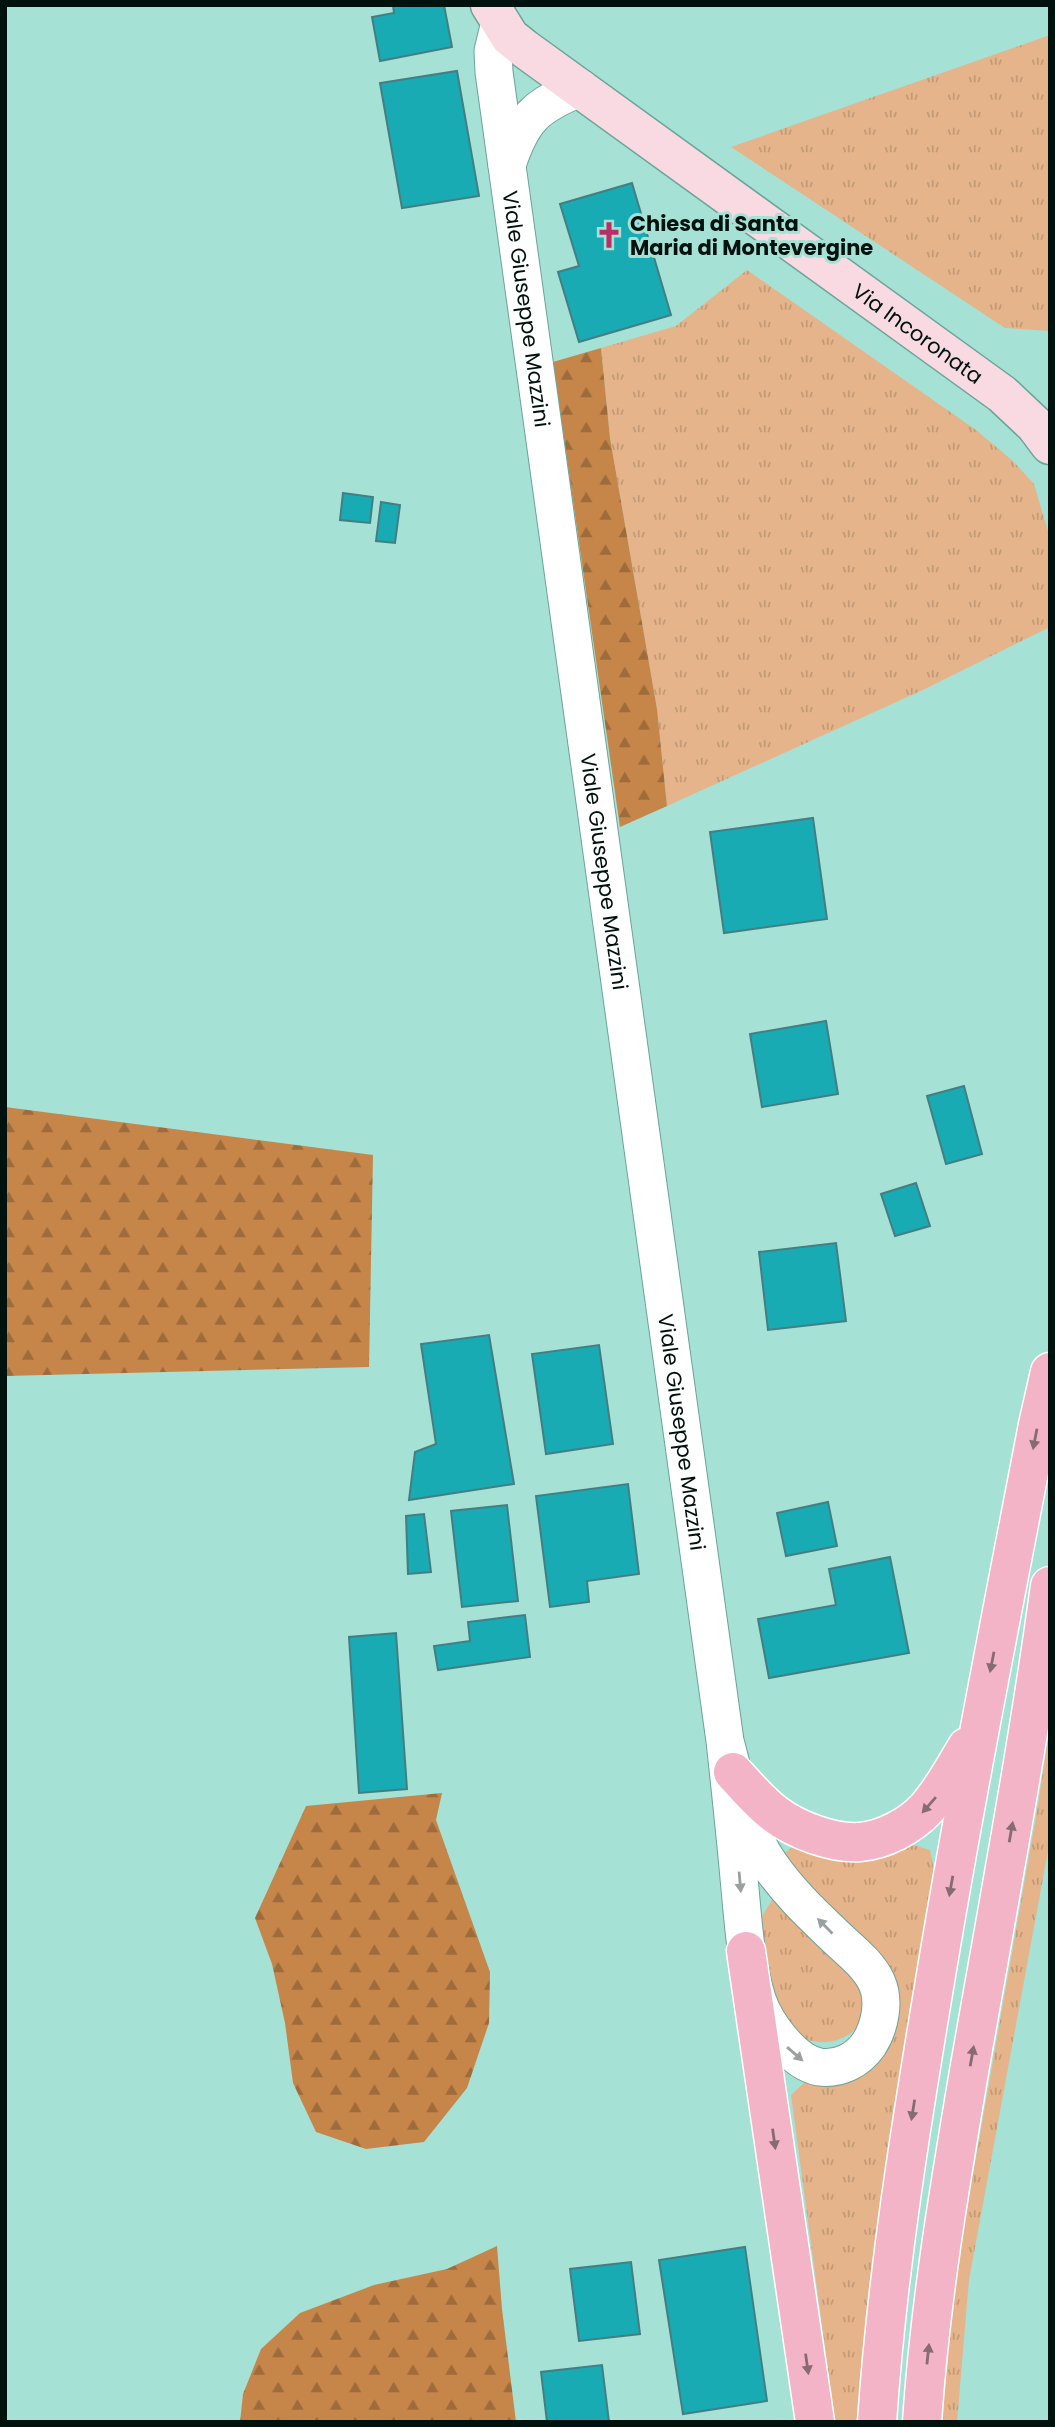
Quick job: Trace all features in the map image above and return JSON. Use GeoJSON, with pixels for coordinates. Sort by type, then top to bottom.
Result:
{"type":"FeatureCollection","features":[{"type":"Feature","properties":{"kind":"main road","name":"Via Incoronata"},"geometry":{"type":"LineString","coordinates":[[495,14],[510,37],[525,49],[1034,414],[1035,425],[1050,445]]}},
{"type":"Feature","properties":{"kind":"main road"},"geometry":{"type":"LineString","coordinates":[[877,2422],[899,2203],[979,1727],[1050,1372]]}},
{"type":"Feature","properties":{"kind":"main road"},"geometry":{"type":"LineString","coordinates":[[922,2422],[945,2219],[1025,1757],[1050,1586]]}},
{"type":"Feature","properties":{"kind":"main road"},"geometry":{"type":"LineString","coordinates":[[729,1757],[762,1804],[789,1824],[822,1836],[860,1842],[900,1829],[925,1810],[944,1787],[979,1727]]}},
{"type":"Feature","properties":{"kind":"main road"},"geometry":{"type":"LineString","coordinates":[[746,1951],[815,2422]]}},
{"type":"Feature","properties":{"kind":"street","name":"Viale Giuseppe Mazzini"},"geometry":{"type":"LineString","coordinates":[[495,14],[493,51],[507,164],[729,1757],[746,1951],[758,2001],[772,2028],[794,2054],[807,2063],[831,2068],[851,2061],[868,2046],[874,2035],[881,2007],[877,1984],[866,1966],[787,1888],[769,1865],[757,1844],[729,1757]]}},
{"type":"Feature","properties":{"kind":"street"},"geometry":{"type":"LineString","coordinates":[[507,164],[515,139],[538,109],[580,88]]}},
{"type":"Feature","properties":{"kind":"green space"},"geometry":{"type":"Polygon","coordinates":[[[1050,35],[1050,331],[1005,328],[731,147],[1050,35]]]}},
{"type":"Feature","properties":{"kind":"green space"},"geometry":{"type":"Polygon","coordinates":[[[747,270],[976,430],[1013,461],[1034,484],[1050,538],[1050,627],[925,689],[667,806],[657,709],[610,438],[601,348],[676,326],[747,270]]]}},
{"type":"Feature","properties":{"kind":"green space"},"geometry":{"type":"Polygon","coordinates":[[[601,348],[610,438],[657,709],[667,806],[620,827],[553,362],[601,348]]]}},
{"type":"Feature","properties":{"kind":"green space"},"geometry":{"type":"Polygon","coordinates":[[[5,1107],[373,1155],[369,1367],[5,1376],[5,1107]]]}},
{"type":"Feature","properties":{"kind":"green space"},"geometry":{"type":"Polygon","coordinates":[[[1050,1725],[1050,1840],[969,2280],[957,2422],[938,2422],[946,2328],[1050,1725]]]}},
{"type":"Feature","properties":{"kind":"green space"},"geometry":{"type":"Polygon","coordinates":[[[442,1793],[436,1820],[490,1972],[489,2023],[467,2088],[424,2142],[366,2149],[316,2132],[293,2083],[285,2023],[272,1964],[255,1918],[306,1806],[442,1793]]]}},
{"type":"Feature","properties":{"kind":"green space"},"geometry":{"type":"Polygon","coordinates":[[[903,1842],[930,1850],[935,1876],[874,2249],[861,2422],[835,2422],[791,2095],[807,2080],[840,2083],[852,2079],[870,2063],[895,2024],[777,1854],[788,1851],[795,1844],[903,1842]]]}},
{"type":"Feature","properties":{"kind":"green space"},"geometry":{"type":"Polygon","coordinates":[[[774,1897],[833,1952],[860,1986],[865,2002],[863,2017],[856,2029],[844,2037],[829,2042],[799,2036],[787,2024],[775,2002],[756,1926],[774,1897]]]}},
{"type":"Feature","properties":{"kind":"green space"},"geometry":{"type":"Polygon","coordinates":[[[497,2246],[516,2422],[240,2422],[243,2394],[261,2349],[300,2313],[374,2285],[447,2269],[497,2246]]]}},
{"type":"Feature","properties":{"kind":"building"},"geometry":{"type":"Polygon","coordinates":[[[393,5],[444,5],[452,47],[380,61],[372,17],[394,13],[393,5]]]}},
{"type":"Feature","properties":{"kind":"building"},"geometry":{"type":"Polygon","coordinates":[[[457,71],[479,196],[402,208],[380,83],[457,71]]]}},
{"type":"Feature","properties":{"kind":"building","name":"Chiesa di Santa Maria di Montevergine"},"geometry":{"type":"Polygon","coordinates":[[[632,183],[671,315],[579,342],[558,272],[579,266],[560,204],[632,183]]]}},
{"type":"Feature","properties":{"kind":"building"},"geometry":{"type":"Polygon","coordinates":[[[343,493],[373,497],[370,523],[340,520],[343,493]]]}},
{"type":"Feature","properties":{"kind":"building"},"geometry":{"type":"Polygon","coordinates":[[[381,502],[400,505],[395,543],[376,541],[381,502]]]}},
{"type":"Feature","properties":{"kind":"building"},"geometry":{"type":"Polygon","coordinates":[[[813,818],[827,919],[724,933],[710,832],[813,818]]]}},
{"type":"Feature","properties":{"kind":"building"},"geometry":{"type":"Polygon","coordinates":[[[826,1021],[838,1094],[762,1107],[750,1034],[826,1021]]]}},
{"type":"Feature","properties":{"kind":"building"},"geometry":{"type":"Polygon","coordinates":[[[964,1086],[982,1154],[946,1164],[927,1096],[964,1086]]]}},
{"type":"Feature","properties":{"kind":"building"},"geometry":{"type":"Polygon","coordinates":[[[916,1183],[930,1226],[895,1236],[881,1194],[916,1183]]]}},
{"type":"Feature","properties":{"kind":"building"},"geometry":{"type":"Polygon","coordinates":[[[836,1243],[846,1321],[768,1330],[759,1252],[836,1243]]]}},
{"type":"Feature","properties":{"kind":"building"},"geometry":{"type":"Polygon","coordinates":[[[489,1335],[514,1484],[409,1500],[415,1452],[436,1444],[421,1344],[489,1335]]]}},
{"type":"Feature","properties":{"kind":"building"},"geometry":{"type":"Polygon","coordinates":[[[599,1345],[613,1444],[546,1454],[532,1354],[599,1345]]]}},
{"type":"Feature","properties":{"kind":"building"},"geometry":{"type":"Polygon","coordinates":[[[628,1484],[639,1574],[587,1581],[589,1602],[550,1607],[536,1496],[628,1484]]]}},
{"type":"Feature","properties":{"kind":"building"},"geometry":{"type":"Polygon","coordinates":[[[828,1502],[837,1546],[786,1556],[777,1513],[828,1502]]]}},
{"type":"Feature","properties":{"kind":"building"},"geometry":{"type":"Polygon","coordinates":[[[507,1505],[518,1601],[462,1607],[451,1511],[507,1505]]]}},
{"type":"Feature","properties":{"kind":"building"},"geometry":{"type":"Polygon","coordinates":[[[424,1514],[431,1572],[408,1574],[406,1516],[424,1514]]]}},
{"type":"Feature","properties":{"kind":"building"},"geometry":{"type":"Polygon","coordinates":[[[890,1557],[909,1653],[769,1678],[758,1619],[836,1605],[829,1569],[890,1557]]]}},
{"type":"Feature","properties":{"kind":"building"},"geometry":{"type":"Polygon","coordinates":[[[525,1615],[530,1657],[438,1670],[434,1646],[470,1641],[468,1622],[525,1615]]]}},
{"type":"Feature","properties":{"kind":"building"},"geometry":{"type":"Polygon","coordinates":[[[396,1633],[407,1789],[359,1793],[349,1637],[396,1633]]]}},
{"type":"Feature","properties":{"kind":"building"},"geometry":{"type":"Polygon","coordinates":[[[745,2247],[767,2401],[683,2414],[659,2260],[745,2247]]]}},
{"type":"Feature","properties":{"kind":"building"},"geometry":{"type":"Polygon","coordinates":[[[631,2262],[640,2334],[579,2341],[570,2269],[631,2262]]]}},
{"type":"Feature","properties":{"kind":"building"},"geometry":{"type":"Polygon","coordinates":[[[602,2365],[609,2422],[547,2422],[541,2372],[602,2365]]]}},
{"type":"Feature","properties":{"kind":"place","name":"Chiesa di Santa Maria di Montevergine"},"geometry":{"type":"Point","coordinates":[609,235]}}]}
